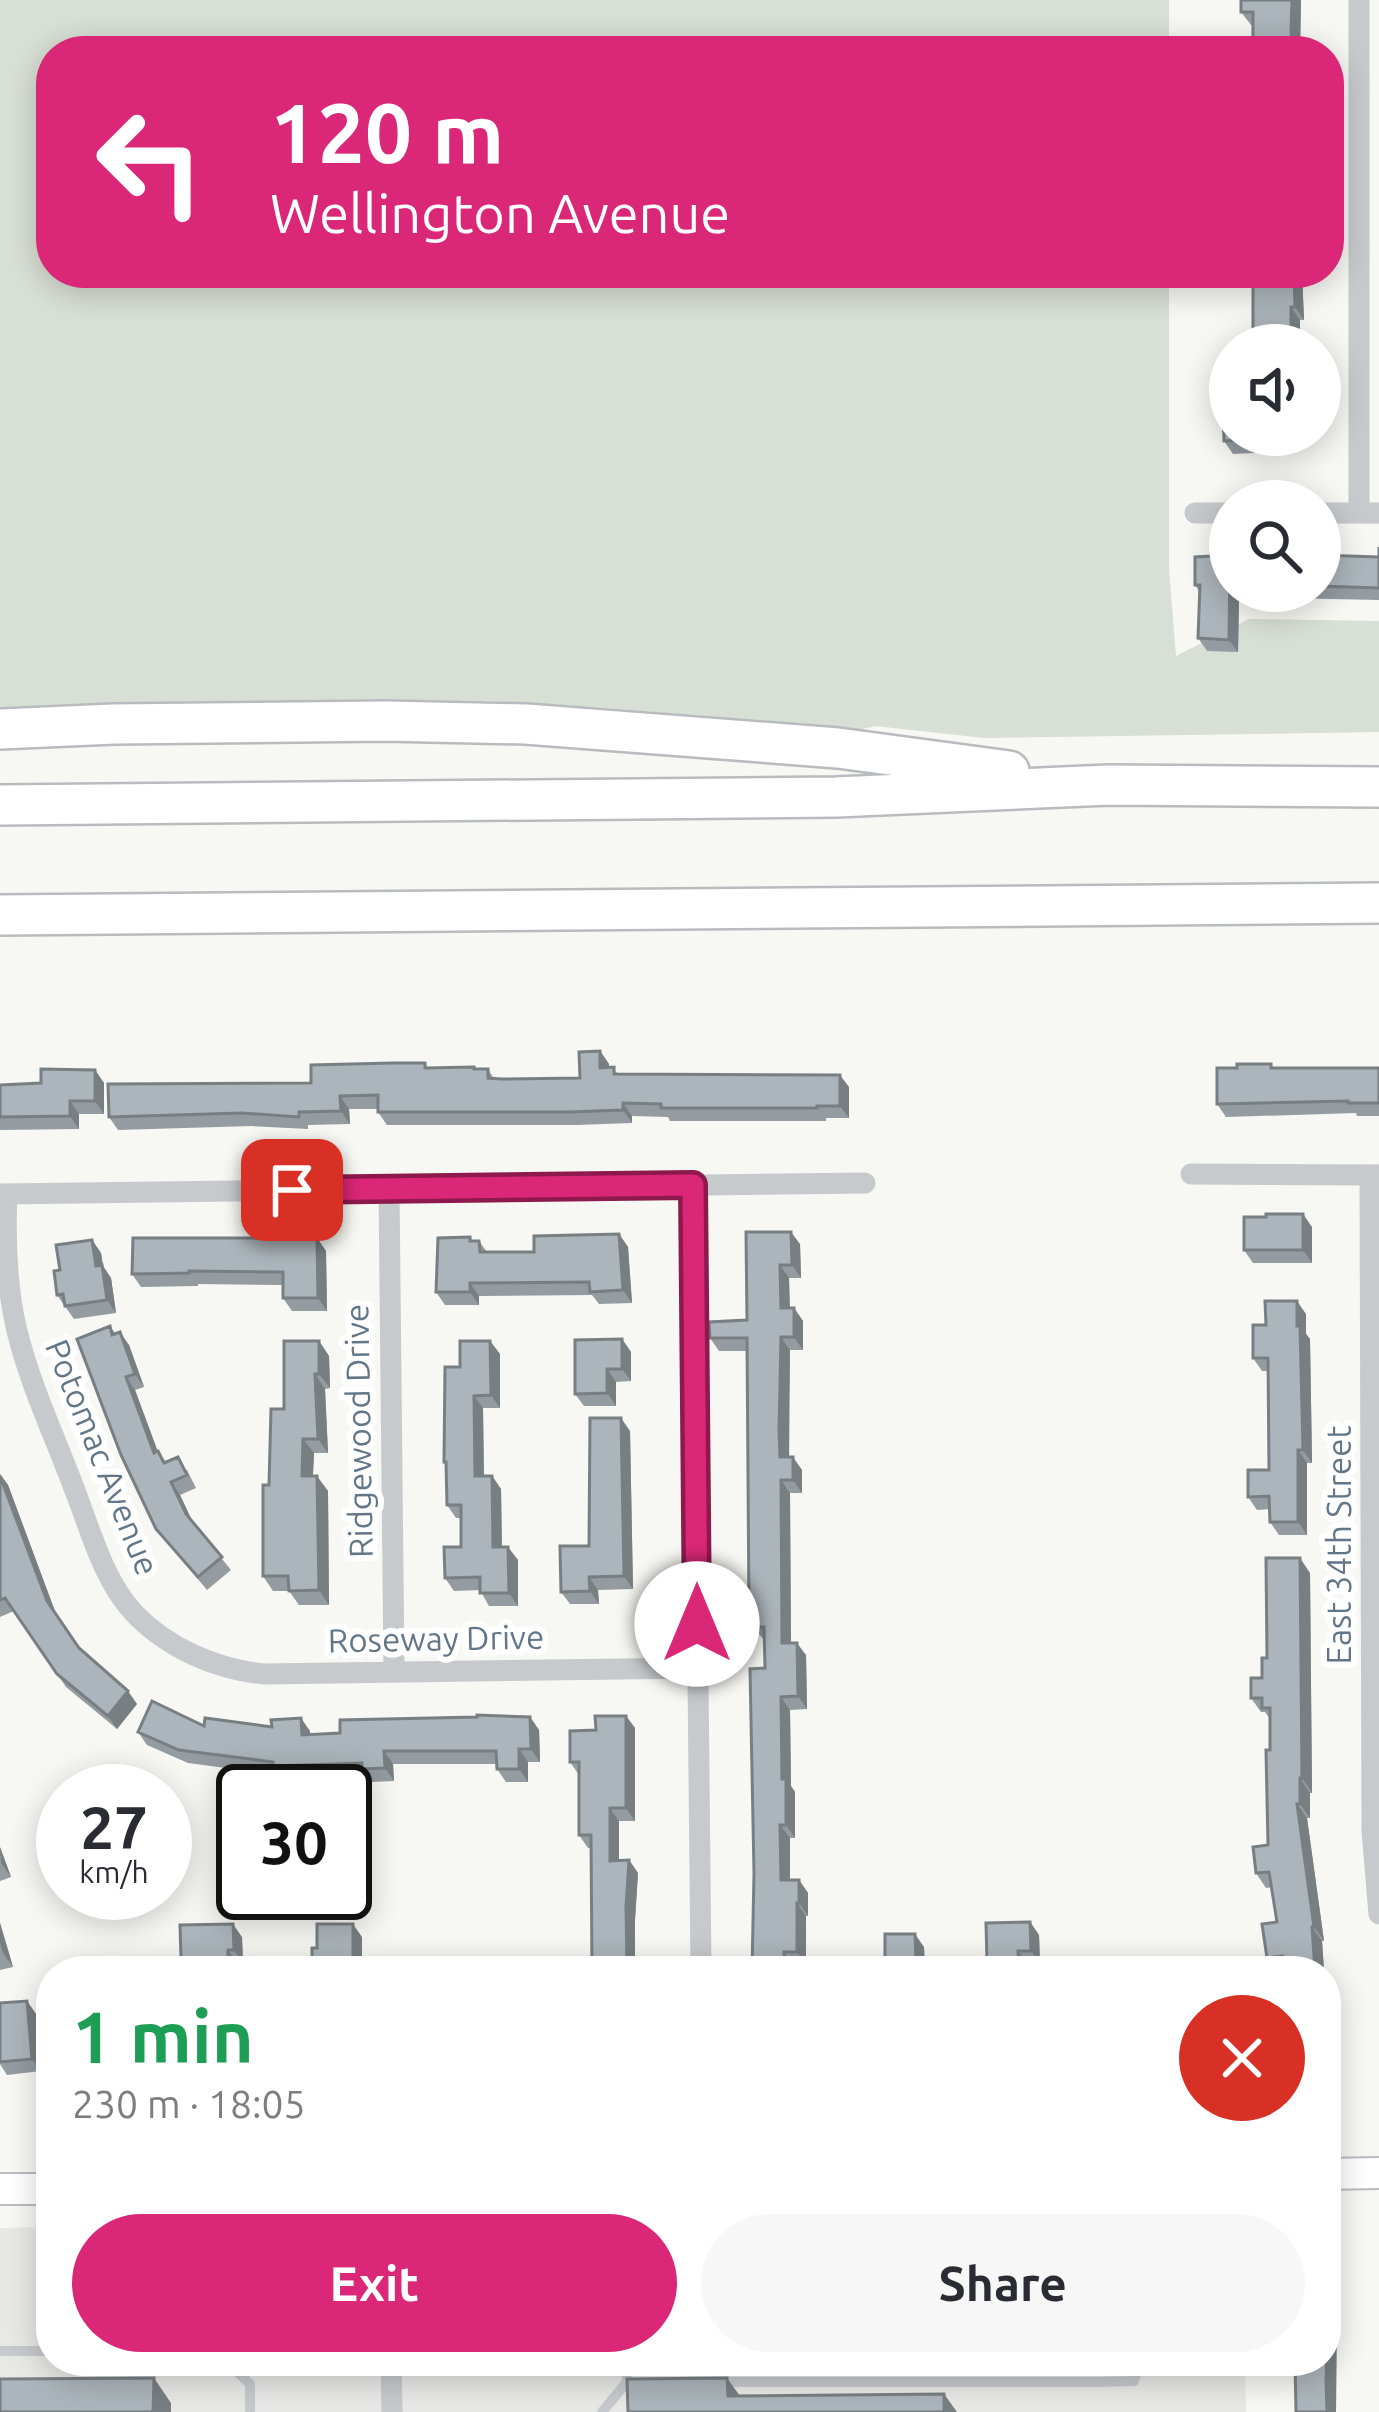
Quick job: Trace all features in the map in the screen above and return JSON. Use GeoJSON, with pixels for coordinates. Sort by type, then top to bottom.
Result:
{"type":"FeatureCollection","features":[{"type":"Feature","properties":{"kind":"highway"},"geometry":{"type":"LineString","coordinates":[[0,729],[114,724],[526,724],[838,748],[1109,785]]}},
{"type":"Feature","properties":{"kind":"highway"},"geometry":{"type":"LineString","coordinates":[[0,806],[836,797],[1109,785],[1379,787]]}},
{"type":"Feature","properties":{"kind":"highway"},"geometry":{"type":"LineString","coordinates":[[0,915],[1379,903]]}},
{"type":"Feature","properties":{"kind":"main road"},"geometry":{"type":"LineString","coordinates":[[1341,2174],[1379,2173]]}},
{"type":"Feature","properties":{"kind":"main road"},"geometry":{"type":"LineString","coordinates":[[0,2189],[36,2189]]}},
{"type":"Feature","properties":{"kind":"street"},"geometry":{"type":"LineString","coordinates":[[1359,0],[1369,513]]}},
{"type":"Feature","properties":{"kind":"street"},"geometry":{"type":"LineString","coordinates":[[1195,513],[1209,513]]}},
{"type":"Feature","properties":{"kind":"street"},"geometry":{"type":"LineString","coordinates":[[1191,1174],[1375,1174]]}},
{"type":"Feature","properties":{"kind":"street","name":"East 34th Street"},"geometry":{"type":"LineString","coordinates":[[1375,1174],[1372,1831],[1379,1914]]}},
{"type":"Feature","properties":{"kind":"street"},"geometry":{"type":"LineString","coordinates":[[3,1194],[865,1184]]}},
{"type":"Feature","properties":{"kind":"street"},"geometry":{"type":"LineString","coordinates":[[693,1185],[701,1956]]}},
{"type":"Feature","properties":{"kind":"street","name":"Ridgewood Drive"},"geometry":{"type":"LineString","coordinates":[[388,1189],[394,1671]]}},
{"type":"Feature","properties":{"kind":"street","name":"Potomac Avenue"},"geometry":{"type":"LineString","coordinates":[[3,1194],[16,1329],[32,1383],[118,1593],[142,1620],[181,1648]]}},
{"type":"Feature","properties":{"kind":"street","name":"Roseway Drive"},"geometry":{"type":"LineString","coordinates":[[181,1648],[216,1664],[264,1674],[697,1667]]}},
{"type":"Feature","properties":{"kind":"street"},"geometry":{"type":"LineString","coordinates":[[392,2376],[392,2412]]}},
{"type":"Feature","properties":{"kind":"lane"},"geometry":{"type":"LineString","coordinates":[[0,2351],[36,2351]]}},
{"type":"Feature","properties":{"kind":"lane"},"geometry":{"type":"LineString","coordinates":[[242,2376],[250,2384],[250,2412]]}},
{"type":"Feature","properties":{"kind":"lane"},"geometry":{"type":"LineString","coordinates":[[602,2412],[627,2382],[627,2376]]}},
{"type":"Feature","properties":{"kind":"lane"},"geometry":{"type":"LineString","coordinates":[[698,2382],[1102,2383],[1134,2380],[1135,2376]]}},
{"type":"Feature","properties":{"kind":"lane"},"geometry":{"type":"LineString","coordinates":[[627,2382],[651,2382]]}},
{"type":"Feature","properties":{"kind":"shaded area"},"geometry":{"type":"Polygon","coordinates":[[[0,0],[1169,0],[1169,36],[36,36],[36,288],[1169,288],[1169,570],[1176,656],[1249,619],[1379,621],[1379,732],[984,738],[875,726],[858,730],[485,701],[0,707],[0,0]]]}},
{"type":"Feature","properties":{"kind":"shaded area"},"geometry":{"type":"Polygon","coordinates":[[[36,2227],[36,2376],[1245,2376],[1246,2412],[0,2412],[0,2228],[36,2227]]]}},
{"type":"Feature","properties":{"kind":"building"},"geometry":{"type":"Polygon","coordinates":[[[1241,0],[1292,0],[1291,36],[1253,36],[1253,12],[1241,12],[1241,0]]]}},
{"type":"Feature","properties":{"kind":"building"},"geometry":{"type":"Polygon","coordinates":[[[1253,288],[1294,288],[1295,307],[1291,307],[1291,324],[1253,324],[1253,288]]]}},
{"type":"Feature","properties":{"kind":"building"},"geometry":{"type":"Polygon","coordinates":[[[1209,556],[1209,612],[1229,612],[1229,640],[1198,638],[1200,585],[1195,585],[1195,557],[1209,556]]]}},
{"type":"Feature","properties":{"kind":"building"},"geometry":{"type":"Polygon","coordinates":[[[1341,556],[1379,557],[1379,588],[1341,587],[1341,556]]]}},
{"type":"Feature","properties":{"kind":"building"},"geometry":{"type":"Polygon","coordinates":[[[600,1051],[600,1068],[614,1067],[614,1074],[840,1075],[840,1106],[661,1108],[661,1104],[623,1103],[623,1110],[378,1112],[378,1095],[340,1096],[341,1111],[299,1112],[299,1117],[242,1113],[109,1117],[108,1084],[311,1083],[311,1065],[393,1063],[488,1069],[488,1078],[580,1078],[579,1052],[600,1051]]]}},
{"type":"Feature","properties":{"kind":"building"},"geometry":{"type":"Polygon","coordinates":[[[1237,1064],[1379,1068],[1379,1103],[1217,1104],[1217,1068],[1237,1068],[1237,1064]]]}},
{"type":"Feature","properties":{"kind":"building"},"geometry":{"type":"Polygon","coordinates":[[[41,1069],[95,1070],[95,1101],[70,1101],[70,1116],[0,1117],[0,1085],[41,1083],[41,1069]]]}},
{"type":"Feature","properties":{"kind":"building"},"geometry":{"type":"Polygon","coordinates":[[[1303,1214],[1303,1250],[1244,1250],[1244,1217],[1303,1214]]]}},
{"type":"Feature","properties":{"kind":"building"},"geometry":{"type":"Polygon","coordinates":[[[746,1232],[791,1232],[792,1265],[780,1265],[781,1308],[794,1308],[794,1337],[781,1337],[780,1457],[793,1457],[793,1480],[781,1480],[782,1643],[797,1643],[798,1696],[781,1697],[786,1825],[780,1825],[781,1880],[799,1880],[799,1903],[797,1952],[784,1952],[784,1956],[752,1956],[750,1669],[765,1668],[764,1627],[753,1627],[753,1613],[749,1613],[747,1338],[710,1338],[709,1322],[747,1320],[746,1232]]]}},
{"type":"Feature","properties":{"kind":"building"},"geometry":{"type":"Polygon","coordinates":[[[619,1234],[623,1290],[590,1292],[589,1282],[470,1283],[470,1292],[436,1292],[438,1238],[470,1237],[470,1241],[479,1241],[480,1252],[534,1252],[534,1236],[619,1234]]]}},
{"type":"Feature","properties":{"kind":"building"},"geometry":{"type":"Polygon","coordinates":[[[133,1238],[317,1238],[318,1298],[283,1298],[283,1272],[132,1274],[133,1238]]]}},
{"type":"Feature","properties":{"kind":"building"},"geometry":{"type":"Polygon","coordinates":[[[92,1240],[96,1266],[102,1265],[107,1300],[65,1306],[63,1294],[57,1295],[56,1245],[92,1240]]]}},
{"type":"Feature","properties":{"kind":"building"},"geometry":{"type":"Polygon","coordinates":[[[1265,1301],[1297,1301],[1303,1450],[1298,1450],[1298,1522],[1270,1522],[1269,1496],[1248,1497],[1248,1470],[1269,1470],[1268,1358],[1253,1358],[1253,1325],[1266,1325],[1265,1301]]]}},
{"type":"Feature","properties":{"kind":"building"},"geometry":{"type":"Polygon","coordinates":[[[110,1326],[112,1335],[120,1332],[135,1374],[126,1377],[154,1453],[158,1451],[164,1463],[178,1457],[187,1475],[171,1482],[186,1514],[222,1557],[198,1577],[156,1529],[121,1455],[77,1339],[110,1326]]]}},
{"type":"Feature","properties":{"kind":"building"},"geometry":{"type":"Polygon","coordinates":[[[622,1339],[622,1369],[607,1369],[607,1393],[575,1394],[575,1340],[622,1339]]]}},
{"type":"Feature","properties":{"kind":"building"},"geometry":{"type":"Polygon","coordinates":[[[284,1341],[319,1341],[319,1374],[315,1374],[318,1439],[303,1439],[302,1476],[317,1476],[319,1590],[289,1591],[288,1576],[263,1576],[263,1485],[269,1485],[271,1409],[284,1409],[284,1341]]]}},
{"type":"Feature","properties":{"kind":"building"},"geometry":{"type":"Polygon","coordinates":[[[460,1341],[490,1341],[491,1395],[474,1396],[475,1476],[492,1476],[493,1547],[508,1547],[509,1593],[480,1593],[480,1577],[445,1578],[444,1547],[461,1547],[461,1505],[447,1505],[444,1462],[445,1367],[460,1367],[460,1341]]]}},
{"type":"Feature","properties":{"kind":"building"},"geometry":{"type":"Polygon","coordinates":[[[590,1418],[621,1418],[624,1576],[589,1577],[590,1591],[561,1592],[560,1546],[589,1546],[590,1418]]]}},
{"type":"Feature","properties":{"kind":"building"},"geometry":{"type":"Polygon","coordinates":[[[0,1476],[47,1601],[79,1648],[128,1691],[108,1716],[57,1674],[5,1598],[0,1600],[0,1476]]]}},
{"type":"Feature","properties":{"kind":"building"},"geometry":{"type":"Polygon","coordinates":[[[1266,1558],[1300,1558],[1302,1778],[1297,1804],[1314,1956],[1267,1956],[1262,1924],[1277,1922],[1269,1872],[1256,1873],[1253,1847],[1268,1845],[1270,1708],[1262,1708],[1262,1698],[1251,1698],[1251,1678],[1262,1678],[1262,1658],[1267,1658],[1266,1558]]]}},
{"type":"Feature","properties":{"kind":"building"},"geometry":{"type":"Polygon","coordinates":[[[152,1701],[204,1726],[205,1718],[272,1727],[271,1720],[301,1718],[302,1735],[340,1733],[340,1720],[530,1717],[531,1749],[519,1749],[519,1769],[497,1769],[496,1751],[384,1751],[385,1768],[372,1769],[372,1764],[362,1763],[273,1764],[179,1750],[138,1732],[152,1701]]]}},
{"type":"Feature","properties":{"kind":"building"},"geometry":{"type":"Polygon","coordinates":[[[595,1716],[626,1716],[626,1808],[610,1808],[610,1861],[629,1860],[627,1956],[592,1956],[591,1835],[579,1835],[579,1762],[570,1762],[570,1731],[596,1730],[595,1716]]]}},
{"type":"Feature","properties":{"kind":"building"},"geometry":{"type":"Polygon","coordinates":[[[1030,1922],[1031,1951],[987,1956],[986,1923],[1030,1922]]]}},
{"type":"Feature","properties":{"kind":"building"},"geometry":{"type":"Polygon","coordinates":[[[233,1924],[234,1950],[228,1950],[228,1956],[181,1956],[180,1925],[233,1924]]]}},
{"type":"Feature","properties":{"kind":"building"},"geometry":{"type":"Polygon","coordinates":[[[317,1924],[353,1924],[353,1956],[312,1956],[312,1948],[317,1948],[317,1924]]]}},
{"type":"Feature","properties":{"kind":"building"},"geometry":{"type":"Polygon","coordinates":[[[885,1934],[915,1934],[916,1956],[885,1956],[885,1934]]]}},
{"type":"Feature","properties":{"kind":"building"},"geometry":{"type":"Polygon","coordinates":[[[27,2001],[32,2059],[0,2062],[0,2003],[27,2001]]]}},
{"type":"Feature","properties":{"kind":"building"},"geometry":{"type":"Polygon","coordinates":[[[1295,2376],[1326,2376],[1327,2412],[1296,2412],[1295,2376]]]}},
{"type":"Feature","properties":{"kind":"building"},"geometry":{"type":"Polygon","coordinates":[[[154,2378],[153,2412],[0,2412],[0,2379],[154,2378]]]}},
{"type":"Feature","properties":{"kind":"building"},"geometry":{"type":"Polygon","coordinates":[[[727,2378],[728,2396],[944,2394],[944,2412],[628,2412],[627,2379],[727,2378]]]}},
{"type":"Feature","properties":{"kind":"route"},"geometry":{"type":"LineString","coordinates":[[292,1190],[693,1185],[697,1624]]}}]}
